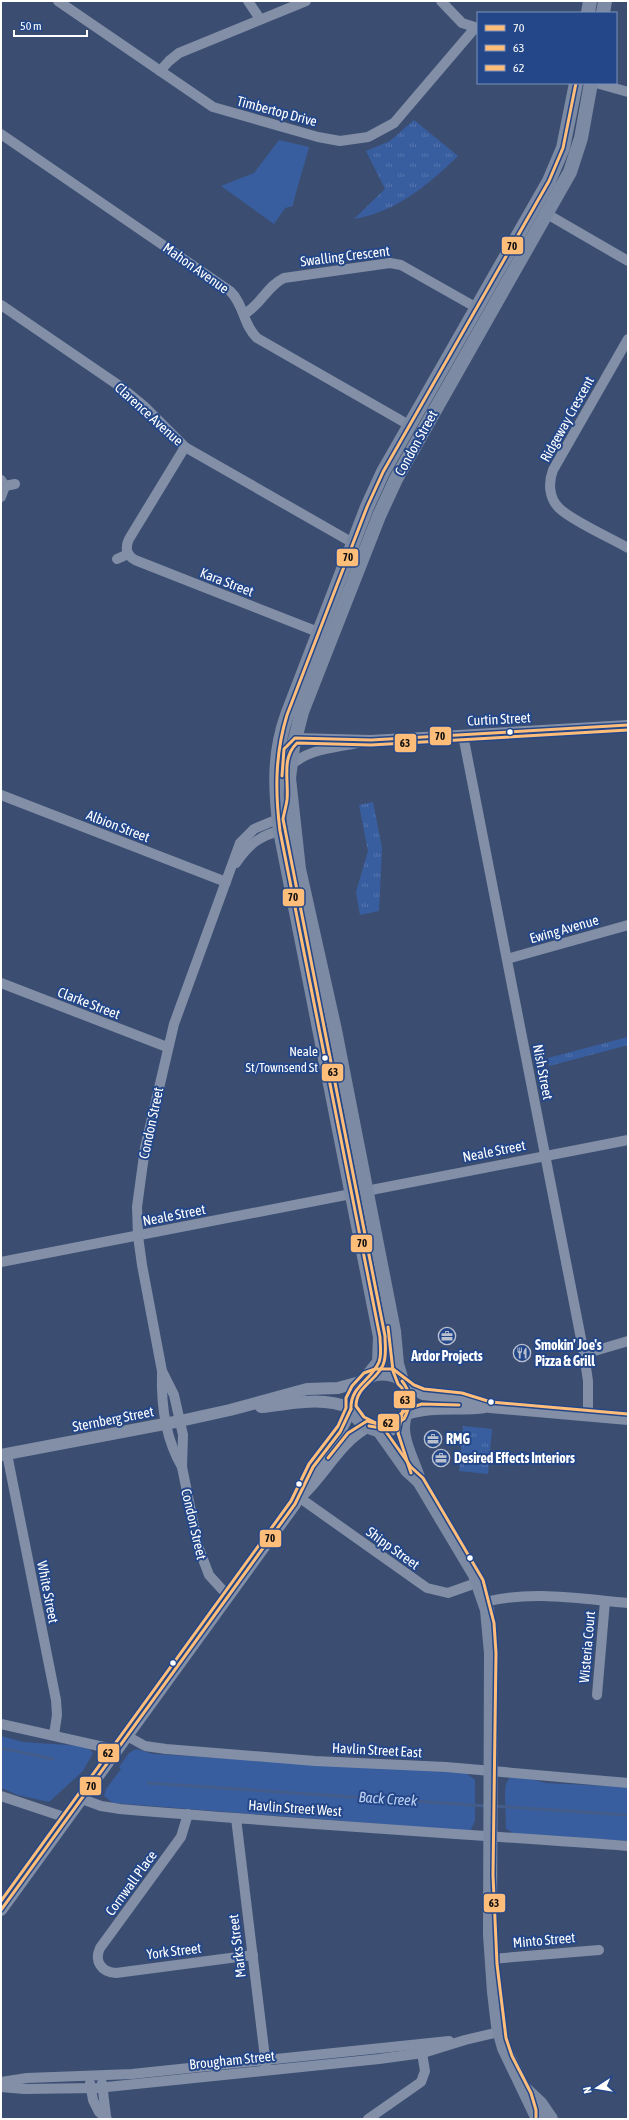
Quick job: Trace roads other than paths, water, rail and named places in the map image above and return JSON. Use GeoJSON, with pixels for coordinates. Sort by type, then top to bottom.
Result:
{"type":"FeatureCollection","features":[{"type":"Feature","properties":{"kind":"main road"},"geometry":{"type":"LineString","coordinates":[[588,12],[590,1]]}},
{"type":"Feature","properties":{"kind":"main road"},"geometry":{"type":"LineString","coordinates":[[603,12],[605,1]]}},
{"type":"Feature","properties":{"kind":"main road","name":"Condon Street"},"geometry":{"type":"LineString","coordinates":[[279,825],[275,784],[279,740],[318,632],[374,489],[557,164],[566,136],[576,84]]}},
{"type":"Feature","properties":{"kind":"main road","name":"Condon Street"},"geometry":{"type":"LineString","coordinates":[[404,1383],[397,1364],[394,1331],[330,1006],[306,905],[293,822],[289,788],[289,767],[302,712],[396,479],[570,172],[577,155],[591,84]]}},
{"type":"Feature","properties":{"kind":"main road","name":"Mahon Avenue"},"geometry":{"type":"LineString","coordinates":[[409,425],[422,431]]}},
{"type":"Feature","properties":{"kind":"main road","name":"Clarence Avenue"},"geometry":{"type":"LineString","coordinates":[[353,543],[367,549]]}},
{"type":"Feature","properties":{"kind":"main road"},"geometry":{"type":"LineString","coordinates":[[295,738],[287,744],[284,753],[282,800],[279,825],[381,1346],[379,1362],[353,1396],[351,1408],[358,1419],[373,1428],[407,1470],[419,1481]]}},
{"type":"Feature","properties":{"kind":"main road"},"geometry":{"type":"LineString","coordinates":[[364,1380],[386,1373],[394,1376],[404,1383],[410,1400],[405,1417],[403,1432],[404,1439],[419,1481],[467,1560],[479,1582],[485,1602],[490,1647],[491,1959],[499,2032],[507,2058],[524,2089],[533,2116]]}},
{"type":"Feature","properties":{"kind":"main road"},"geometry":{"type":"LineString","coordinates":[[373,1428],[392,1427],[405,1417]]}},
{"type":"Feature","properties":{"kind":"main road"},"geometry":{"type":"LineString","coordinates":[[524,2089],[540,2103],[551,2119]]}},
{"type":"Feature","properties":{"kind":"street","name":"Timbertop Drive"},"geometry":{"type":"LineString","coordinates":[[58,1],[208,104],[224,112],[318,137],[340,141],[354,140],[377,134],[394,123],[476,28]]}},
{"type":"Feature","properties":{"kind":"street"},"geometry":{"type":"LineString","coordinates":[[248,1],[260,19]]}},
{"type":"Feature","properties":{"kind":"street"},"geometry":{"type":"LineString","coordinates":[[160,71],[167,62],[179,53],[306,1]]}},
{"type":"Feature","properties":{"kind":"street"},"geometry":{"type":"LineString","coordinates":[[441,1],[462,23],[476,28]]}},
{"type":"Feature","properties":{"kind":"street"},"geometry":{"type":"LineString","coordinates":[[600,84],[628,92]]}},
{"type":"Feature","properties":{"kind":"street","name":"Mahon Avenue"},"geometry":{"type":"LineString","coordinates":[[1,134],[230,291],[237,299],[250,329],[257,338],[409,425]]}},
{"type":"Feature","properties":{"kind":"street"},"geometry":{"type":"LineString","coordinates":[[547,214],[628,261]]}},
{"type":"Feature","properties":{"kind":"street","name":"Swalling Crescent"},"geometry":{"type":"LineString","coordinates":[[244,314],[256,307],[274,284],[284,278],[390,263],[401,265],[477,308]]}},
{"type":"Feature","properties":{"kind":"street","name":"Clarence Avenue"},"geometry":{"type":"LineString","coordinates":[[1,305],[121,387],[144,406],[186,447],[353,543]]}},
{"type":"Feature","properties":{"kind":"street","name":"Ridgeway Crescent"},"geometry":{"type":"LineString","coordinates":[[628,339],[553,470],[550,482],[552,496],[559,508],[628,548]]}},
{"type":"Feature","properties":{"kind":"street"},"geometry":{"type":"LineString","coordinates":[[117,559],[128,554],[126,547],[129,539],[186,447]]}},
{"type":"Feature","properties":{"kind":"street"},"geometry":{"type":"LineString","coordinates":[[1,497],[3,483],[16,484]]}},
{"type":"Feature","properties":{"kind":"street","name":"Kara Street"},"geometry":{"type":"LineString","coordinates":[[128,554],[134,560],[318,632]]}},
{"type":"Feature","properties":{"kind":"street","name":"Curtin Street"},"geometry":{"type":"LineString","coordinates":[[295,738],[371,740],[628,726]]}},
{"type":"Feature","properties":{"kind":"street","name":"Nish Street"},"geometry":{"type":"LineString","coordinates":[[463,735],[584,1354],[588,1388],[588,1415]]}},
{"type":"Feature","properties":{"kind":"street","name":"Curtin Street"},"geometry":{"type":"LineString","coordinates":[[289,767],[300,757],[310,753],[371,740]]}},
{"type":"Feature","properties":{"kind":"street","name":"Albion Street"},"geometry":{"type":"LineString","coordinates":[[1,795],[226,882]]}},
{"type":"Feature","properties":{"kind":"street","name":"Condon Street"},"geometry":{"type":"LineString","coordinates":[[182,1467],[172,1450],[166,1424],[162,1396],[162,1372],[138,1236],[137,1207],[142,1166],[167,1047],[179,1006],[237,850],[245,836],[259,826],[279,825]]}},
{"type":"Feature","properties":{"kind":"street","name":"Ewing Avenue"},"geometry":{"type":"LineString","coordinates":[[507,959],[628,925]]}},
{"type":"Feature","properties":{"kind":"street","name":"Clarke Street"},"geometry":{"type":"LineString","coordinates":[[1,983],[167,1047]]}},
{"type":"Feature","properties":{"kind":"street","name":"Neale Street"},"geometry":{"type":"LineString","coordinates":[[366,1191],[628,1140]]}},
{"type":"Feature","properties":{"kind":"street","name":"Neale Street"},"geometry":{"type":"LineString","coordinates":[[1,1262],[351,1194]]}},
{"type":"Feature","properties":{"kind":"street"},"geometry":{"type":"LineString","coordinates":[[584,1354],[628,1342]]}},
{"type":"Feature","properties":{"kind":"street","name":"Condon Street"},"geometry":{"type":"LineString","coordinates":[[162,1372],[174,1395],[183,1435],[182,1467],[202,1561],[211,1579],[228,1596]]}},
{"type":"Feature","properties":{"kind":"street","name":"Sternberg Street"},"geometry":{"type":"LineString","coordinates":[[4,1454],[166,1424],[230,1410],[307,1389],[338,1388],[364,1380]]}},
{"type":"Feature","properties":{"kind":"street"},"geometry":{"type":"LineString","coordinates":[[404,1383],[422,1394],[461,1398],[490,1407]]}},
{"type":"Feature","properties":{"kind":"street","name":"Sternberg Street"},"geometry":{"type":"LineString","coordinates":[[230,1410],[318,1401],[334,1402],[351,1408]]}},
{"type":"Feature","properties":{"kind":"street"},"geometry":{"type":"LineString","coordinates":[[405,1417],[426,1409],[464,1410],[490,1407],[628,1419]]}},
{"type":"Feature","properties":{"kind":"street"},"geometry":{"type":"LineString","coordinates":[[300,1498],[313,1467],[322,1453],[340,1432],[351,1408]]}},
{"type":"Feature","properties":{"kind":"street"},"geometry":{"type":"LineString","coordinates":[[1,1910],[300,1498],[314,1484],[352,1437],[373,1428]]}},
{"type":"Feature","properties":{"kind":"street","name":"White Street"},"geometry":{"type":"LineString","coordinates":[[4,1454],[56,1700],[54,1735]]}},
{"type":"Feature","properties":{"kind":"street","name":"Shipp Street"},"geometry":{"type":"LineString","coordinates":[[300,1498],[427,1588],[448,1593],[479,1582]]}},
{"type":"Feature","properties":{"kind":"street"},"geometry":{"type":"LineString","coordinates":[[485,1602],[511,1596],[532,1594],[628,1603]]}},
{"type":"Feature","properties":{"kind":"street","name":"Wisteria Court"},"geometry":{"type":"LineString","coordinates":[[597,1695],[605,1601]]}},
{"type":"Feature","properties":{"kind":"street"},"geometry":{"type":"LineString","coordinates":[[1,1724],[117,1750]]}},
{"type":"Feature","properties":{"kind":"street","name":"Havlin Street East"},"geometry":{"type":"LineString","coordinates":[[127,1736],[145,1746],[161,1749],[490,1771],[628,1783]]}},
{"type":"Feature","properties":{"kind":"street"},"geometry":{"type":"LineString","coordinates":[[1,1796],[67,1818]]}},
{"type":"Feature","properties":{"kind":"street","name":"Havlin Street West"},"geometry":{"type":"LineString","coordinates":[[82,1799],[101,1806],[188,1814],[628,1846]]}},
{"type":"Feature","properties":{"kind":"street","name":"Cornwall Place"},"geometry":{"type":"LineString","coordinates":[[100,1967],[97,1955],[100,1948],[182,1837],[188,1814]]}},
{"type":"Feature","properties":{"kind":"street","name":"Marks Street"},"geometry":{"type":"LineString","coordinates":[[236,1818],[265,2065]]}},
{"type":"Feature","properties":{"kind":"street","name":"Minto Street"},"geometry":{"type":"LineString","coordinates":[[491,1959],[599,1950]]}},
{"type":"Feature","properties":{"kind":"street","name":"York Street"},"geometry":{"type":"LineString","coordinates":[[100,1967],[107,1971],[116,1973],[253,1955]]}},
{"type":"Feature","properties":{"kind":"street","name":"Brougham Street"},"geometry":{"type":"LineString","coordinates":[[1,2087],[24,2089],[102,2088],[265,2065],[422,2048],[499,2032]]}},
{"type":"Feature","properties":{"kind":"street"},"geometry":{"type":"LineString","coordinates":[[368,2119],[422,2082],[425,2071],[422,2048]]}},
{"type":"Feature","properties":{"kind":"street","name":"Brougham Street"},"geometry":{"type":"LineString","coordinates":[[1,2082],[27,2078],[90,2076],[265,2065]]}},
{"type":"Feature","properties":{"kind":"street"},"geometry":{"type":"LineString","coordinates":[[101,2075],[105,2118]]}},
{"type":"Feature","properties":{"kind":"street"},"geometry":{"type":"LineString","coordinates":[[90,2076],[90,2089],[93,2100],[99,2112],[105,2118]]}},
{"type":"Feature","properties":{"kind":"waterway","name":"Back Creek"},"geometry":{"type":"LineString","coordinates":[[1,1748],[53,1759]]}},
{"type":"Feature","properties":{"kind":"waterway","name":"Back Creek"},"geometry":{"type":"LineString","coordinates":[[148,1783],[487,1806]]}},
{"type":"Feature","properties":{"kind":"waterway","name":"Back Creek"},"geometry":{"type":"LineString","coordinates":[[494,1806],[628,1815]]}},
{"type":"Feature","properties":{"kind":"place","name":"Neale St/Townsend St"},"geometry":{"type":"Point","coordinates":[325,1058]}},
{"type":"Feature","properties":{"kind":"place","name":"Ardor Projects"},"geometry":{"type":"Point","coordinates":[447,1336]}},
{"type":"Feature","properties":{"kind":"place","name":"Smokin' Joe's Pizza & Grill"},"geometry":{"type":"Point","coordinates":[522,1353]}},
{"type":"Feature","properties":{"kind":"place","name":"RMG"},"geometry":{"type":"Point","coordinates":[433,1439]}},
{"type":"Feature","properties":{"kind":"place","name":"Desired Effects Interiors"},"geometry":{"type":"Point","coordinates":[441,1458]}}]}
